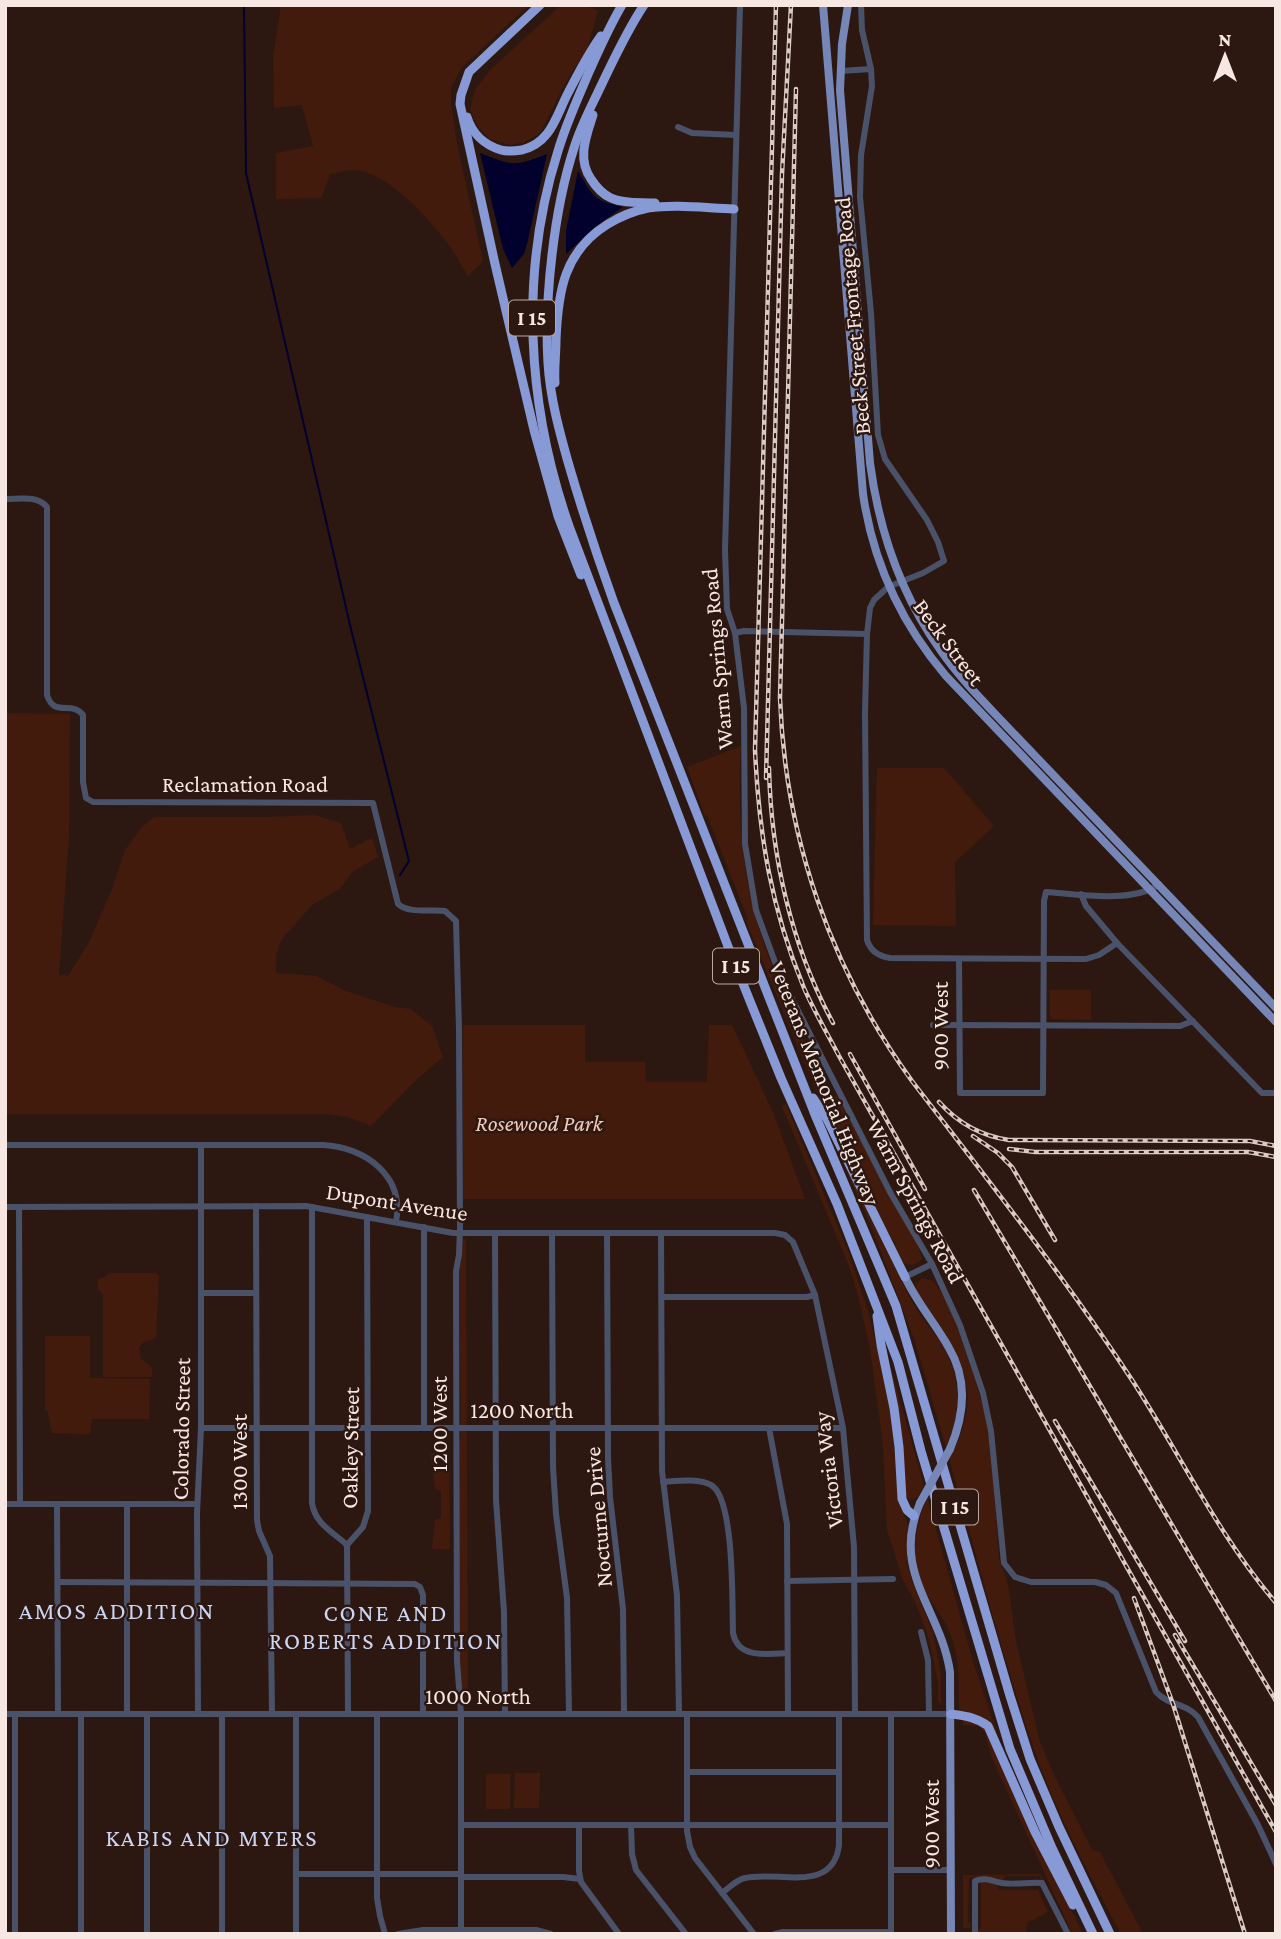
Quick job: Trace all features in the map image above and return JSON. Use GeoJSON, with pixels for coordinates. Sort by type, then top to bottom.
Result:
{"type":"FeatureCollection","features":[{"type":"Feature","properties":{"kind":"highway"},"geometry":{"type":"LineString","coordinates":[[540,5],[475,67],[465,81],[461,95],[461,114],[520,374],[547,478],[570,547],[593,603],[608,628]]}},
{"type":"Feature","properties":{"kind":"highway","name":"Veterans Memorial Highway"},"geometry":{"type":"LineString","coordinates":[[644,5],[626,32],[583,124],[574,148],[556,228],[548,302],[548,364],[556,419],[586,526],[614,603],[816,1117],[896,1306],[1030,1759],[1110,1934]]}},
{"type":"Feature","properties":{"kind":"highway"},"geometry":{"type":"LineString","coordinates":[[485,60],[465,89],[464,107],[470,125],[482,140],[499,149],[519,150],[532,147],[549,133],[587,57],[620,8]]}},
{"type":"Feature","properties":{"kind":"highway","name":"Veterans Memorial Highway"},"geometry":{"type":"LineString","coordinates":[[620,8],[579,94],[557,153],[539,234],[532,334],[538,403],[559,499],[729,949],[781,1078],[837,1204],[898,1362],[921,1451],[1010,1749],[1091,1934]]}},
{"type":"Feature","properties":{"kind":"highway"},"geometry":{"type":"LineString","coordinates":[[626,32],[583,145],[583,161],[587,174],[598,190],[612,199],[734,206]]}},
{"type":"Feature","properties":{"kind":"highway"},"geometry":{"type":"LineString","coordinates":[[556,419],[557,311],[562,283],[575,253],[596,232],[625,214],[670,206],[734,206]]}},
{"type":"Feature","properties":{"kind":"highway"},"geometry":{"type":"LineString","coordinates":[[802,1078],[827,1119],[905,1278]]}},
{"type":"Feature","properties":{"kind":"highway"},"geometry":{"type":"LineString","coordinates":[[875,1300],[894,1408],[902,1499],[906,1510],[914,1516]]}},
{"type":"Feature","properties":{"kind":"highway"},"geometry":{"type":"LineString","coordinates":[[951,1714],[970,1716],[988,1726],[1035,1832],[1091,1934]]}},
{"type":"Feature","properties":{"kind":"main road","name":"Beck Street"},"geometry":{"type":"LineString","coordinates":[[823,5],[863,494],[874,545],[888,587],[910,628],[946,676],[1276,1022]]}},
{"type":"Feature","properties":{"kind":"main road","name":"Beck Street"},"geometry":{"type":"LineString","coordinates":[[848,5],[840,71],[841,101],[872,473],[884,536],[901,582],[931,636],[961,677],[1276,1008]]}},
{"type":"Feature","properties":{"kind":"main road","name":"900 West"},"geometry":{"type":"LineString","coordinates":[[905,1278],[950,1349],[962,1389],[958,1427],[950,1449],[919,1503],[914,1516],[910,1545],[914,1575],[947,1653],[950,1672],[951,1934]]}},
{"type":"Feature","properties":{"kind":"street","name":"Warm Springs Road"},"geometry":{"type":"LineString","coordinates":[[740,5],[725,550],[727,609],[735,632],[744,708],[745,844],[756,910],[779,973],[890,1192],[932,1264],[960,1325],[983,1393],[991,1431],[1002,1554],[1007,1569],[1015,1577],[1031,1582],[1094,1582],[1106,1585],[1116,1593],[1156,1692],[1168,1703],[1187,1707],[1198,1717],[1258,1825],[1276,1864]]}},
{"type":"Feature","properties":{"kind":"street","name":"Beck Street Frontage Road"},"geometry":{"type":"LineString","coordinates":[[861,5],[862,30],[871,69],[871,92],[859,184],[872,324],[878,435],[885,460],[922,511],[938,542],[944,561],[901,582]]}},
{"type":"Feature","properties":{"kind":"street"},"geometry":{"type":"LineString","coordinates":[[840,71],[871,69]]}},
{"type":"Feature","properties":{"kind":"street"},"geometry":{"type":"LineString","coordinates":[[678,127],[692,133],[736,135]]}},
{"type":"Feature","properties":{"kind":"street","name":"Reclamation Road"},"geometry":{"type":"LineString","coordinates":[[5,499],[35,499],[45,504],[47,695],[53,706],[76,708],[83,715],[84,790],[89,801],[373,803],[398,904],[402,908],[446,911],[453,915]]}},
{"type":"Feature","properties":{"kind":"street"},"geometry":{"type":"LineString","coordinates":[[901,582],[888,587],[874,600],[870,608],[867,634],[865,712],[869,946],[876,953],[890,958],[1044,959],[1093,958],[1117,943]]}},
{"type":"Feature","properties":{"kind":"street"},"geometry":{"type":"LineString","coordinates":[[735,632],[867,634]]}},
{"type":"Feature","properties":{"kind":"street"},"geometry":{"type":"LineString","coordinates":[[1043,1026],[1046,892],[1135,895],[1150,891],[1158,884]]}},
{"type":"Feature","properties":{"kind":"street"},"geometry":{"type":"LineString","coordinates":[[1081,894],[1086,906],[1117,943],[1262,1093],[1276,1093]]}},
{"type":"Feature","properties":{"kind":"street","name":"1200 West"},"geometry":{"type":"LineString","coordinates":[[453,915],[457,924],[459,1006],[459,1255],[456,1268],[461,1932]]}},
{"type":"Feature","properties":{"kind":"street","name":"900 West"},"geometry":{"type":"LineString","coordinates":[[960,959],[960,1093],[1043,1093],[1043,1026]]}},
{"type":"Feature","properties":{"kind":"street"},"geometry":{"type":"LineString","coordinates":[[933,1024],[1180,1026],[1193,1021]]}},
{"type":"Feature","properties":{"kind":"street"},"geometry":{"type":"LineString","coordinates":[[5,1145],[323,1145],[352,1150],[376,1165],[390,1181],[398,1203],[396,1222]]}},
{"type":"Feature","properties":{"kind":"street","name":"Colorado Street"},"geometry":{"type":"LineString","coordinates":[[198,1714],[197,1504],[201,1428],[201,1145]]}},
{"type":"Feature","properties":{"kind":"street"},"geometry":{"type":"LineString","coordinates":[[19,1206],[20,1504]]}},
{"type":"Feature","properties":{"kind":"street","name":"1300 West"},"geometry":{"type":"LineString","coordinates":[[256,1206],[257,1521],[270,1553],[272,1714]]}},
{"type":"Feature","properties":{"kind":"street","name":"Dupont Avenue"},"geometry":{"type":"LineString","coordinates":[[5,1207],[312,1207],[459,1233],[783,1234]]}},
{"type":"Feature","properties":{"kind":"street"},"geometry":{"type":"LineString","coordinates":[[312,1207],[313,1511],[321,1523],[347,1545],[348,1714]]}},
{"type":"Feature","properties":{"kind":"street","name":"Oakley Street"},"geometry":{"type":"LineString","coordinates":[[347,1545],[363,1527],[368,1515],[368,1217]]}},
{"type":"Feature","properties":{"kind":"street"},"geometry":{"type":"LineString","coordinates":[[424,1227],[424,1428]]}},
{"type":"Feature","properties":{"kind":"street"},"geometry":{"type":"LineString","coordinates":[[495,1233],[497,1513],[504,1612],[505,1714]]}},
{"type":"Feature","properties":{"kind":"street"},"geometry":{"type":"LineString","coordinates":[[552,1233],[552,1428],[555,1500],[568,1616],[569,1714]]}},
{"type":"Feature","properties":{"kind":"street","name":"Nocturne Drive"},"geometry":{"type":"LineString","coordinates":[[607,1233],[610,1497],[623,1609],[624,1714]]}},
{"type":"Feature","properties":{"kind":"street"},"geometry":{"type":"LineString","coordinates":[[661,1233],[663,1482],[677,1595],[679,1714]]}},
{"type":"Feature","properties":{"kind":"street","name":"Victoria Way"},"geometry":{"type":"LineString","coordinates":[[783,1234],[793,1242],[816,1295],[843,1428],[853,1530],[855,1714]]}},
{"type":"Feature","properties":{"kind":"street"},"geometry":{"type":"LineString","coordinates":[[905,1278],[932,1264]]}},
{"type":"Feature","properties":{"kind":"street"},"geometry":{"type":"LineString","coordinates":[[201,1293],[256,1293]]}},
{"type":"Feature","properties":{"kind":"street"},"geometry":{"type":"LineString","coordinates":[[662,1297],[816,1295]]}},
{"type":"Feature","properties":{"kind":"street","name":"1200 North"},"geometry":{"type":"LineString","coordinates":[[201,1428],[843,1428]]}},
{"type":"Feature","properties":{"kind":"street"},"geometry":{"type":"LineString","coordinates":[[769,1428],[786,1516],[788,1714]]}},
{"type":"Feature","properties":{"kind":"street"},"geometry":{"type":"LineString","coordinates":[[663,1482],[704,1482],[719,1492],[731,1558],[735,1641],[750,1653],[787,1653]]}},
{"type":"Feature","properties":{"kind":"street"},"geometry":{"type":"LineString","coordinates":[[5,1504],[197,1504]]}},
{"type":"Feature","properties":{"kind":"street"},"geometry":{"type":"LineString","coordinates":[[57,1504],[58,1714]]}},
{"type":"Feature","properties":{"kind":"street"},"geometry":{"type":"LineString","coordinates":[[127,1504],[127,1714]]}},
{"type":"Feature","properties":{"kind":"street"},"geometry":{"type":"LineString","coordinates":[[787,1581],[892,1579]]}},
{"type":"Feature","properties":{"kind":"street"},"geometry":{"type":"LineString","coordinates":[[58,1582],[412,1583],[420,1587],[423,1595],[423,1714]]}},
{"type":"Feature","properties":{"kind":"street"},"geometry":{"type":"LineString","coordinates":[[921,1632],[928,1660],[929,1714]]}},
{"type":"Feature","properties":{"kind":"street","name":"1000 North"},"geometry":{"type":"LineString","coordinates":[[5,1714],[951,1714]]}},
{"type":"Feature","properties":{"kind":"street"},"geometry":{"type":"LineString","coordinates":[[15,1714],[12,1854],[15,1934]]}},
{"type":"Feature","properties":{"kind":"street"},"geometry":{"type":"LineString","coordinates":[[81,1714],[81,1934]]}},
{"type":"Feature","properties":{"kind":"street"},"geometry":{"type":"LineString","coordinates":[[147,1714],[147,1934]]}},
{"type":"Feature","properties":{"kind":"street"},"geometry":{"type":"LineString","coordinates":[[222,1714],[222,1934]]}},
{"type":"Feature","properties":{"kind":"street"},"geometry":{"type":"LineString","coordinates":[[296,1714],[296,1934]]}},
{"type":"Feature","properties":{"kind":"street"},"geometry":{"type":"LineString","coordinates":[[377,1714],[378,1910],[385,1934]]}},
{"type":"Feature","properties":{"kind":"street"},"geometry":{"type":"LineString","coordinates":[[687,1714],[687,1825],[692,1853],[754,1934]]}},
{"type":"Feature","properties":{"kind":"street"},"geometry":{"type":"LineString","coordinates":[[722,1893],[748,1877],[807,1877],[821,1873],[829,1867],[837,1854],[839,1825],[839,1714]]}},
{"type":"Feature","properties":{"kind":"street"},"geometry":{"type":"LineString","coordinates":[[775,1934],[891,1933],[891,1714]]}},
{"type":"Feature","properties":{"kind":"street"},"geometry":{"type":"LineString","coordinates":[[687,1772],[839,1772]]}},
{"type":"Feature","properties":{"kind":"street"},"geometry":{"type":"LineString","coordinates":[[461,1825],[891,1825]]}},
{"type":"Feature","properties":{"kind":"street"},"geometry":{"type":"LineString","coordinates":[[579,1825],[580,1879],[620,1934]]}},
{"type":"Feature","properties":{"kind":"street"},"geometry":{"type":"LineString","coordinates":[[631,1825],[632,1858],[636,1870],[686,1934]]}},
{"type":"Feature","properties":{"kind":"street"},"geometry":{"type":"LineString","coordinates":[[891,1870],[950,1870]]}},
{"type":"Feature","properties":{"kind":"street"},"geometry":{"type":"LineString","coordinates":[[296,1874],[580,1879]]}},
{"type":"Feature","properties":{"kind":"street"},"geometry":{"type":"LineString","coordinates":[[975,1934],[975,1880],[990,1879],[1001,1882],[1041,1882],[1068,1934]]}},
{"type":"Feature","properties":{"kind":"street"},"geometry":{"type":"LineString","coordinates":[[398,1934],[423,1930],[536,1930],[551,1934]]}},
{"type":"Feature","properties":{"kind":"green space"},"geometry":{"type":"Polygon","coordinates":[[[281,5],[529,5],[462,67],[451,87],[457,144],[483,261],[468,276],[440,233],[419,210],[395,188],[370,174],[354,170],[330,174],[321,198],[276,199],[276,153],[313,146],[302,105],[274,108],[273,59],[281,5]]]}},
{"type":"Feature","properties":{"kind":"green space"},"geometry":{"type":"Polygon","coordinates":[[[561,5],[585,5],[598,11],[586,53],[569,76],[540,133],[525,142],[510,145],[490,139],[478,127],[470,109],[475,90],[491,69],[561,5]]]}},
{"type":"Feature","properties":{"kind":"green space"},"geometry":{"type":"Polygon","coordinates":[[[5,713],[70,714],[69,834],[59,974],[68,976],[89,942],[112,889],[125,850],[142,827],[154,817],[314,815],[341,823],[350,849],[372,838],[378,857],[352,872],[341,888],[312,905],[281,940],[276,955],[276,973],[316,976],[346,991],[395,1007],[411,1009],[432,1026],[443,1057],[371,1126],[348,1117],[325,1114],[5,1114],[5,713]]]}},
{"type":"Feature","properties":{"kind":"green space"},"geometry":{"type":"Polygon","coordinates":[[[741,746],[743,854],[760,932],[826,1093],[838,1096],[918,1245],[922,1258],[913,1265],[904,1263],[898,1254],[820,1100],[746,921],[748,919],[687,767],[741,746]]]}},
{"type":"Feature","properties":{"kind":"green space"},"geometry":{"type":"Polygon","coordinates":[[[877,768],[944,768],[994,826],[955,862],[956,926],[873,925],[877,768]]]}},
{"type":"Feature","properties":{"kind":"green space"},"geometry":{"type":"Polygon","coordinates":[[[1050,990],[1091,990],[1091,1020],[1050,1019],[1050,990]]]}},
{"type":"Feature","properties":{"kind":"green space","name":"Rosewood Park"},"geometry":{"type":"Polygon","coordinates":[[[463,1025],[585,1025],[585,1062],[645,1062],[646,1082],[707,1082],[709,1025],[732,1025],[773,1112],[805,1199],[463,1199],[463,1025]]]}},
{"type":"Feature","properties":{"kind":"green space"},"geometry":{"type":"Polygon","coordinates":[[[786,1104],[848,1251],[868,1311],[888,1395],[898,1500],[908,1525],[907,1563],[933,1632],[941,1675],[941,1704],[938,1701],[938,1682],[929,1639],[916,1604],[903,1580],[887,1530],[883,1445],[870,1349],[858,1295],[849,1266],[782,1106],[786,1104]]]}},
{"type":"Feature","properties":{"kind":"green space"},"geometry":{"type":"Polygon","coordinates":[[[851,1174],[909,1296],[947,1353],[952,1366],[956,1379],[957,1406],[946,1447],[915,1341],[869,1221],[848,1175],[851,1174]]]}},
{"type":"Feature","properties":{"kind":"green space"},"geometry":{"type":"Polygon","coordinates":[[[462,1239],[466,1239],[468,1705],[464,1705],[460,1670],[459,1268],[462,1239]]]}},
{"type":"Feature","properties":{"kind":"green space"},"geometry":{"type":"Polygon","coordinates":[[[109,1273],[156,1273],[159,1276],[156,1337],[142,1343],[139,1349],[141,1359],[151,1366],[153,1377],[103,1377],[103,1294],[98,1289],[98,1279],[109,1273]]]}},
{"type":"Feature","properties":{"kind":"green space"},"geometry":{"type":"Polygon","coordinates":[[[922,1278],[933,1281],[947,1301],[958,1326],[986,1419],[991,1449],[999,1559],[1008,1584],[1016,1641],[1039,1739],[1092,1850],[1100,1852],[1143,1934],[1121,1934],[1076,1849],[1025,1723],[949,1459],[961,1434],[967,1411],[963,1371],[945,1333],[916,1292],[916,1284],[922,1278]]]}},
{"type":"Feature","properties":{"kind":"green space"},"geometry":{"type":"Polygon","coordinates":[[[45,1336],[90,1336],[90,1378],[150,1379],[149,1419],[92,1419],[90,1434],[52,1433],[45,1410],[45,1336]]]}},
{"type":"Feature","properties":{"kind":"green space"},"geometry":{"type":"Polygon","coordinates":[[[891,1369],[924,1486],[914,1499],[908,1499],[906,1496],[889,1370],[891,1369]]]}},
{"type":"Feature","properties":{"kind":"green space"},"geometry":{"type":"Polygon","coordinates":[[[430,1453],[436,1453],[436,1465],[449,1465],[450,1549],[432,1549],[435,1520],[441,1518],[441,1491],[435,1489],[430,1453]]]}},
{"type":"Feature","properties":{"kind":"green space"},"geometry":{"type":"Polygon","coordinates":[[[927,1498],[974,1665],[998,1736],[985,1718],[959,1709],[955,1648],[943,1618],[923,1587],[919,1575],[915,1542],[927,1498]]]}},
{"type":"Feature","properties":{"kind":"green space"},"geometry":{"type":"Polygon","coordinates":[[[962,1720],[985,1728],[1083,1934],[1072,1934],[991,1756],[985,1733],[978,1726],[963,1725],[962,1720]]]}},
{"type":"Feature","properties":{"kind":"green space"},"geometry":{"type":"Polygon","coordinates":[[[515,1773],[540,1773],[539,1808],[514,1808],[515,1773]]]}},
{"type":"Feature","properties":{"kind":"green space"},"geometry":{"type":"Polygon","coordinates":[[[486,1774],[510,1774],[510,1809],[486,1809],[486,1774]]]}},
{"type":"Feature","properties":{"kind":"green space"},"geometry":{"type":"Polygon","coordinates":[[[1040,1874],[1046,1883],[1040,1876],[1005,1876],[1003,1881],[993,1877],[969,1878],[968,1922],[972,1923],[970,1928],[963,1928],[963,1875],[1040,1874]]]}},
{"type":"Feature","properties":{"kind":"green space"},"geometry":{"type":"Polygon","coordinates":[[[991,1882],[997,1885],[998,1890],[1038,1890],[1048,1912],[1027,1923],[1025,1928],[1028,1934],[977,1934],[977,1929],[981,1929],[981,1884],[977,1883],[991,1882]]]}},
{"type":"Feature","properties":{"kind":"shaded area"},"geometry":{"type":"Polygon","coordinates":[[[480,153],[514,163],[547,154],[524,254],[512,268],[503,249],[480,153]]]}},
{"type":"Feature","properties":{"kind":"shaded area"},"geometry":{"type":"Polygon","coordinates":[[[578,171],[600,200],[623,207],[596,226],[566,254],[566,231],[578,171]]]}},
{"type":"Feature","properties":{"kind":"waterway"},"geometry":{"type":"LineString","coordinates":[[244,5],[246,173],[350,625],[409,861],[400,875]]}},
{"type":"Feature","properties":{"kind":"railway"},"geometry":{"type":"LineString","coordinates":[[776,5],[755,750],[760,812],[775,900],[793,958],[816,1014],[1276,1832]]}},
{"type":"Feature","properties":{"kind":"railway"},"geometry":{"type":"LineString","coordinates":[[766,778],[782,174],[791,5]]}},
{"type":"Feature","properties":{"kind":"railway"},"geometry":{"type":"LineString","coordinates":[[796,89],[780,698],[791,801],[817,899],[857,993],[883,1038],[912,1081],[1025,1228],[1106,1341],[1236,1550],[1276,1603]]}},
{"type":"Feature","properties":{"kind":"railway"},"geometry":{"type":"LineString","coordinates":[[769,768],[774,834],[786,899],[806,963],[833,1023]]}},
{"type":"Feature","properties":{"kind":"railway"},"geometry":{"type":"LineString","coordinates":[[850,1054],[925,1189]]}},
{"type":"Feature","properties":{"kind":"railway"},"geometry":{"type":"LineString","coordinates":[[939,1102],[971,1127],[1009,1140],[1250,1141],[1276,1146]]}},
{"type":"Feature","properties":{"kind":"railway"},"geometry":{"type":"LineString","coordinates":[[973,1136],[998,1153],[1012,1167],[1055,1240]]}},
{"type":"Feature","properties":{"kind":"railway"},"geometry":{"type":"LineString","coordinates":[[1009,1149],[1035,1152],[1248,1152],[1276,1157]]}},
{"type":"Feature","properties":{"kind":"railway"},"geometry":{"type":"LineString","coordinates":[[974,1190],[1276,1701]]}},
{"type":"Feature","properties":{"kind":"railway"},"geometry":{"type":"LineString","coordinates":[[1055,1421],[1185,1641]]}},
{"type":"Feature","properties":{"kind":"railway"},"geometry":{"type":"LineString","coordinates":[[1134,1598],[1173,1704],[1245,1934]]}},
{"type":"Feature","properties":{"kind":"railway"},"geometry":{"type":"LineString","coordinates":[[1175,1635],[1276,1805]]}},
{"type":"Feature","properties":{"kind":"district","name":"AMOS ADDITION"},"geometry":{"type":"Point","coordinates":[117,1611]}},
{"type":"Feature","properties":{"kind":"district","name":"CONE AND ROBERTS ADDITION"},"geometry":{"type":"Point","coordinates":[386,1627]}},
{"type":"Feature","properties":{"kind":"district","name":"KABIS AND MYERS"},"geometry":{"type":"Point","coordinates":[212,1838]}}]}
